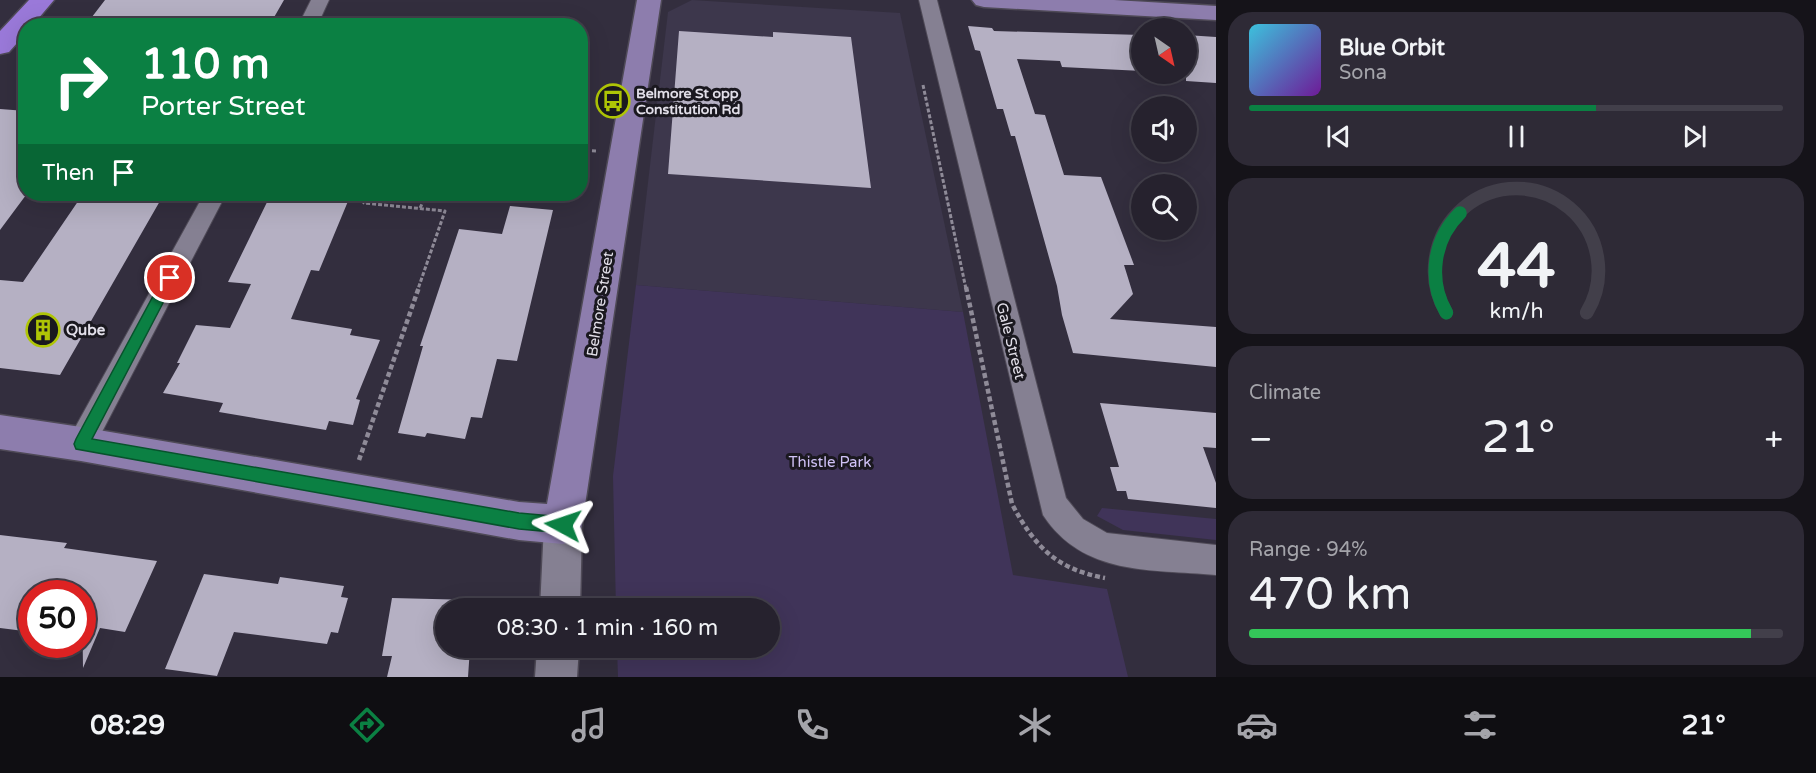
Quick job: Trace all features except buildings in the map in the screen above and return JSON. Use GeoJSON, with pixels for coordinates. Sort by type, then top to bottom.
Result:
{"type":"FeatureCollection","features":[{"type":"Feature","properties":{"kind":"highway"},"geometry":{"type":"LineString","coordinates":[[0,15],[14,0]]}},
{"type":"Feature","properties":{"kind":"highway"},"geometry":{"type":"LineString","coordinates":[[26,18],[42,0]]}},
{"type":"Feature","properties":{"kind":"highway"},"geometry":{"type":"LineString","coordinates":[[0,46],[18,26]]}},
{"type":"Feature","properties":{"kind":"main road","name":"Belmore Street"},"geometry":{"type":"LineString","coordinates":[[563,525],[649,0]]}},
{"type":"Feature","properties":{"kind":"main road"},"geometry":{"type":"LineString","coordinates":[[984,0],[1151,5],[1216,13]]}},
{"type":"Feature","properties":{"kind":"main road"},"geometry":{"type":"LineString","coordinates":[[0,432],[81,444],[519,521],[563,525]]}},
{"type":"Feature","properties":{"kind":"street"},"geometry":{"type":"LineString","coordinates":[[311,18],[320,0]]}},
{"type":"Feature","properties":{"kind":"street","name":"Gale Street"},"geometry":{"type":"LineString","coordinates":[[928,0],[1053,506],[1071,530],[1083,539],[1104,549],[1216,560]]}},
{"type":"Feature","properties":{"kind":"street"},"geometry":{"type":"LineString","coordinates":[[81,444],[211,201]]}},
{"type":"Feature","properties":{"kind":"street","name":"Belmore Street"},"geometry":{"type":"LineString","coordinates":[[560,598],[563,525]]}},
{"type":"Feature","properties":{"kind":"street"},"geometry":{"type":"LineString","coordinates":[[556,677],[557,658]]}},
{"type":"Feature","properties":{"kind":"path"},"geometry":{"type":"LineString","coordinates":[[588,150],[600,151]]}},
{"type":"Feature","properties":{"kind":"path"},"geometry":{"type":"LineString","coordinates":[[358,464],[446,211],[364,203],[365,201]]}},
{"type":"Feature","properties":{"kind":"path"},"geometry":{"type":"LineString","coordinates":[[420,208],[424,201]]}},
{"type":"Feature","properties":{"kind":"shaded area"},"geometry":{"type":"Polygon","coordinates":[[[692,0],[900,13],[963,312],[636,285],[668,12],[692,0]]]}},
{"type":"Feature","properties":{"kind":"green space","name":"Thistle Park"},"geometry":{"type":"Polygon","coordinates":[[[636,285],[963,312],[1013,575],[1107,589],[1128,677],[618,677],[617,658],[780,658],[780,598],[616,598],[613,476],[636,285]]]}},
{"type":"Feature","properties":{"kind":"green space"},"geometry":{"type":"Polygon","coordinates":[[[1102,508],[1216,519],[1216,540],[1123,530],[1097,516],[1102,508]]]}},
{"type":"Feature","properties":{"kind":"place","name":"Belmore St opp Constitution Rd"},"geometry":{"type":"Point","coordinates":[613,101]}},
{"type":"Feature","properties":{"kind":"place","name":"Qube"},"geometry":{"type":"Point","coordinates":[43,330]}},
{"type":"Feature","properties":{"kind":"route"},"geometry":{"type":"LineString","coordinates":[[170,278],[81,444],[519,521],[563,525]]}}]}
